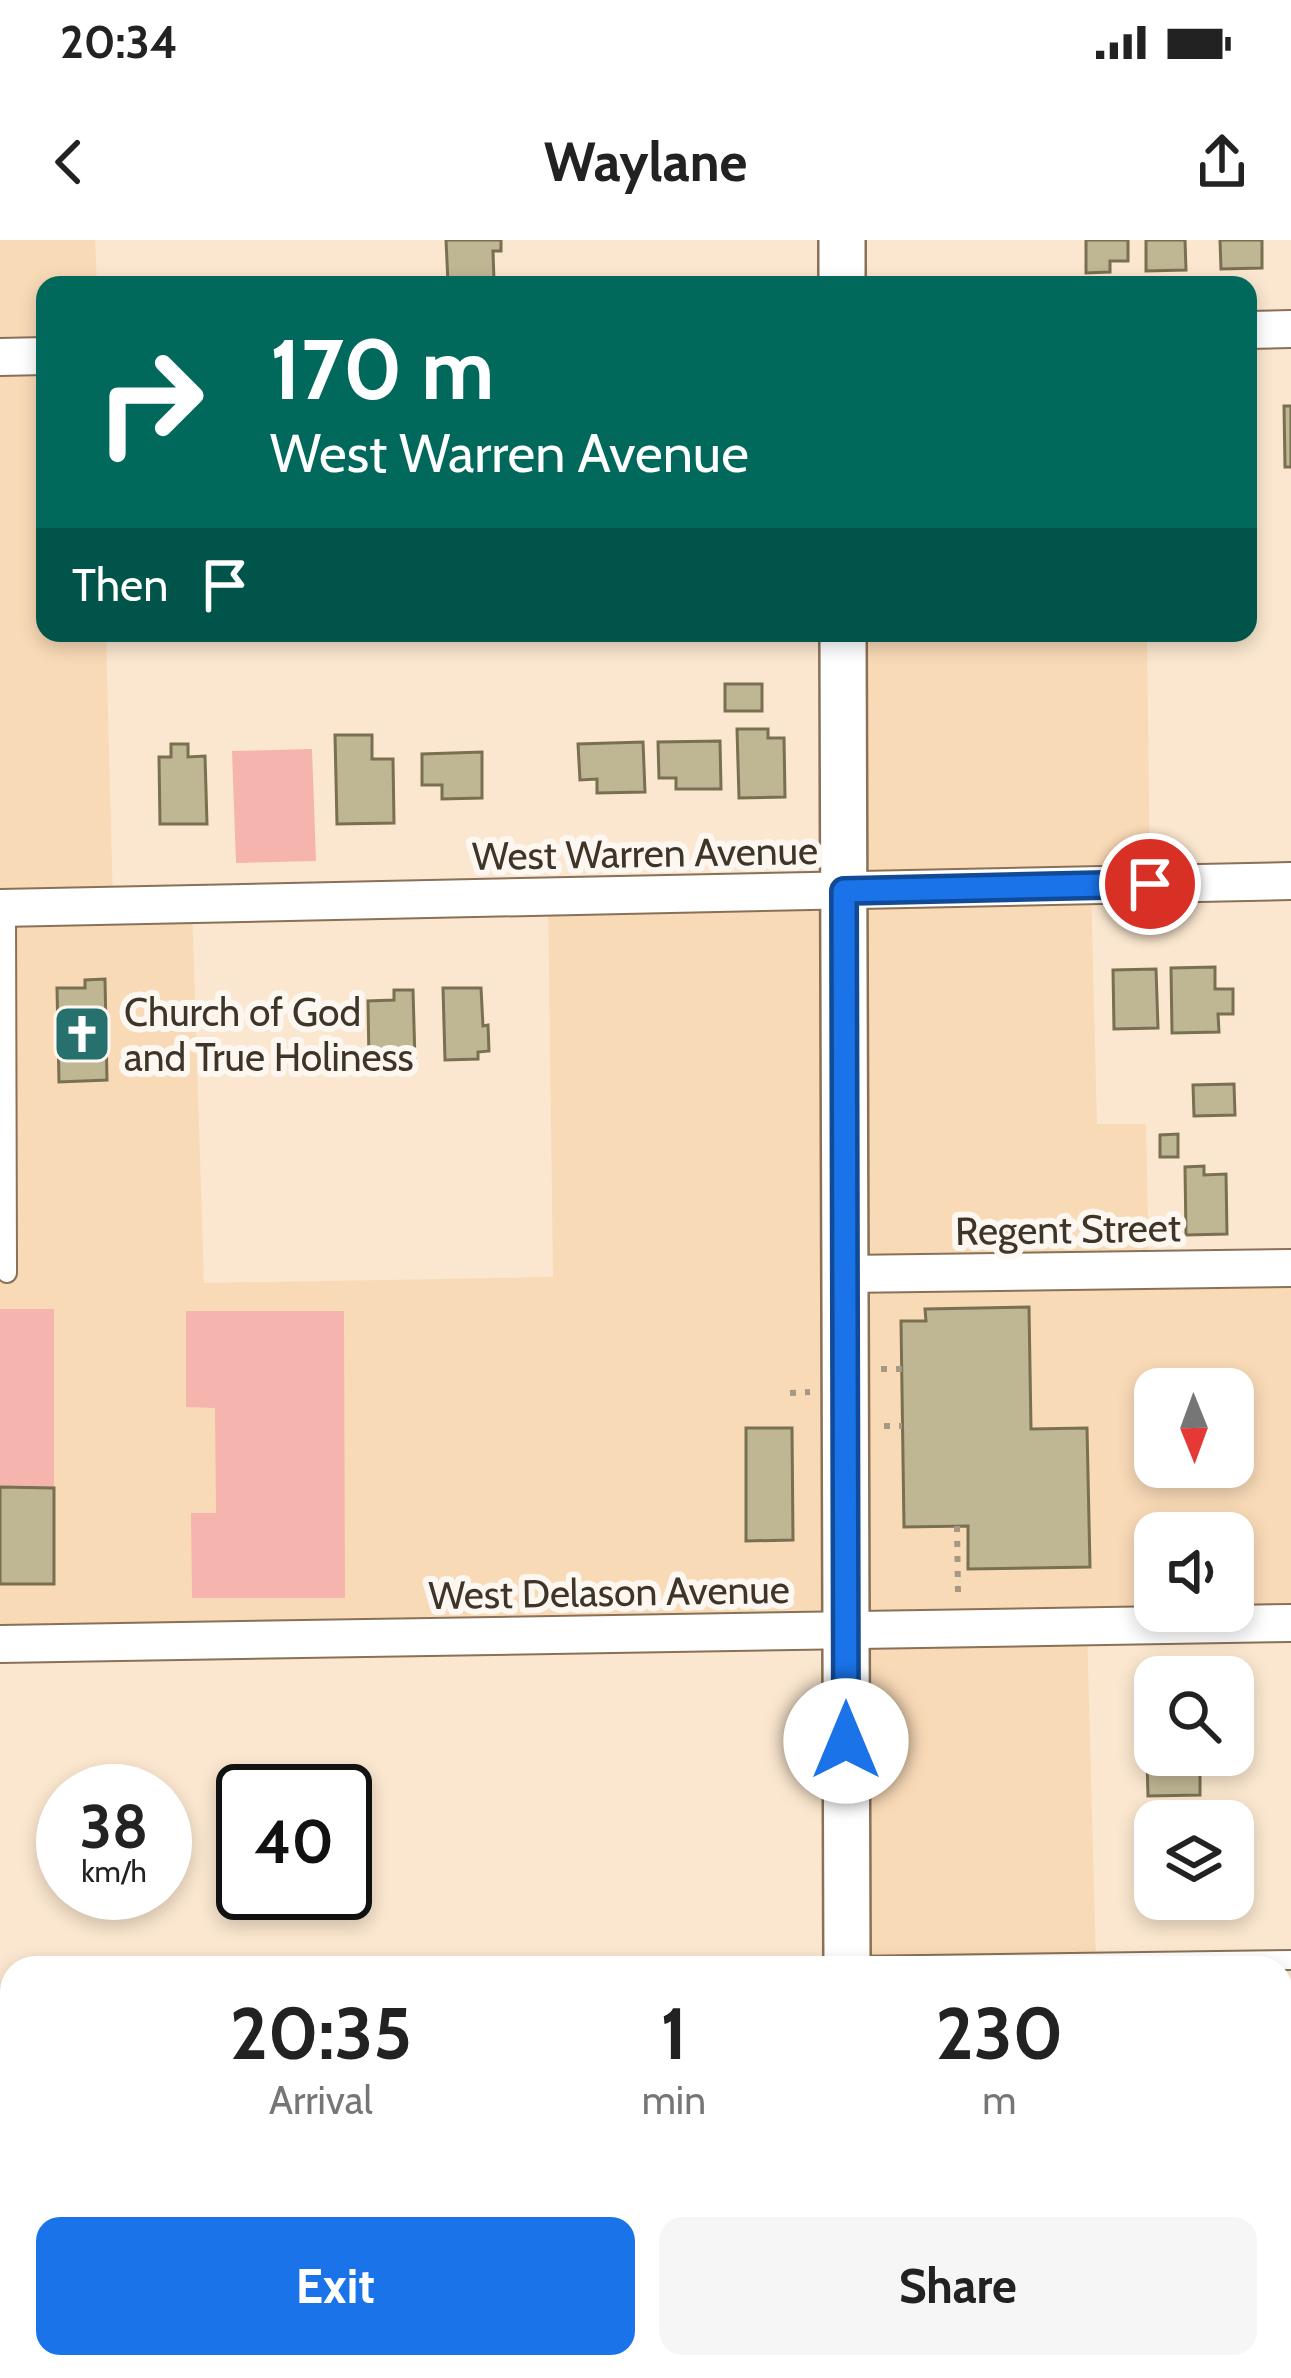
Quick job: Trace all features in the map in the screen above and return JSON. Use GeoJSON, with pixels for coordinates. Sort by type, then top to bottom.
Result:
{"type":"FeatureCollection","features":[{"type":"Feature","properties":{"kind":"street"},"geometry":{"type":"LineString","coordinates":[[842,240],[842,276]]}},
{"type":"Feature","properties":{"kind":"street"},"geometry":{"type":"LineString","coordinates":[[1257,330],[1291,329]]}},
{"type":"Feature","properties":{"kind":"street"},"geometry":{"type":"LineString","coordinates":[[0,357],[36,356]]}},
{"type":"Feature","properties":{"kind":"street"},"geometry":{"type":"LineString","coordinates":[[843,642],[847,1956]]}},
{"type":"Feature","properties":{"kind":"street","name":"West Warren Avenue"},"geometry":{"type":"LineString","coordinates":[[3,908],[1291,880]]}},
{"type":"Feature","properties":{"kind":"street","name":"Regent Street"},"geometry":{"type":"LineString","coordinates":[[845,1274],[1291,1268]]}},
{"type":"Feature","properties":{"kind":"street","name":"West Delason Avenue"},"geometry":{"type":"LineString","coordinates":[[0,1644],[1291,1623]]}},
{"type":"Feature","properties":{"kind":"lane"},"geometry":{"type":"LineString","coordinates":[[3,908],[7,1273]]}},
{"type":"Feature","properties":{"kind":"path"},"geometry":{"type":"LineString","coordinates":[[880,1369],[902,1369]]}},
{"type":"Feature","properties":{"kind":"path"},"geometry":{"type":"LineString","coordinates":[[790,1393],[814,1392]]}},
{"type":"Feature","properties":{"kind":"path"},"geometry":{"type":"LineString","coordinates":[[880,1426],[902,1426]]}},
{"type":"Feature","properties":{"kind":"path"},"geometry":{"type":"LineString","coordinates":[[957,1526],[958,1592]]}},
{"type":"Feature","properties":{"kind":"shaded area"},"geometry":{"type":"Polygon","coordinates":[[[0,240],[95,240],[97,276],[36,276],[36,642],[106,642],[113,905],[192,904],[204,1283],[553,1277],[548,896],[844,890],[843,642],[1147,642],[1150,884],[1091,886],[1097,1124],[1146,1124],[1149,1270],[1291,1268],[1291,1623],[1254,1624],[1254,1512],[1134,1512],[1134,1626],[1087,1627],[1096,1956],[847,1956],[846,1631],[0,1644],[0,240]]]}},
{"type":"Feature","properties":{"kind":"shaded area"},"geometry":{"type":"Polygon","coordinates":[[[312,749],[316,861],[236,863],[232,751],[312,749]]]}},
{"type":"Feature","properties":{"kind":"shaded area"},"geometry":{"type":"Polygon","coordinates":[[[0,1309],[54,1309],[54,1488],[0,1487],[0,1309]]]}},
{"type":"Feature","properties":{"kind":"shaded area"},"geometry":{"type":"Polygon","coordinates":[[[186,1311],[344,1311],[345,1598],[192,1598],[191,1513],[216,1513],[215,1408],[186,1407],[186,1311]]]}},
{"type":"Feature","properties":{"kind":"building"},"geometry":{"type":"Polygon","coordinates":[[[446,240],[501,240],[501,251],[493,251],[494,276],[448,276],[446,240]]]}},
{"type":"Feature","properties":{"kind":"building"},"geometry":{"type":"Polygon","coordinates":[[[1086,240],[1128,240],[1128,261],[1110,261],[1110,272],[1086,273],[1086,240]]]}},
{"type":"Feature","properties":{"kind":"building"},"geometry":{"type":"Polygon","coordinates":[[[1146,240],[1185,240],[1186,270],[1146,271],[1146,240]]]}},
{"type":"Feature","properties":{"kind":"building"},"geometry":{"type":"Polygon","coordinates":[[[1220,240],[1262,240],[1262,268],[1221,269],[1220,240]]]}},
{"type":"Feature","properties":{"kind":"building"},"geometry":{"type":"Polygon","coordinates":[[[1284,406],[1291,406],[1291,467],[1285,467],[1284,406]]]}},
{"type":"Feature","properties":{"kind":"building"},"geometry":{"type":"Polygon","coordinates":[[[725,684],[762,684],[762,711],[725,711],[725,684]]]}},
{"type":"Feature","properties":{"kind":"building"},"geometry":{"type":"Polygon","coordinates":[[[737,729],[768,729],[768,738],[784,738],[785,797],[739,798],[737,729]]]}},
{"type":"Feature","properties":{"kind":"building"},"geometry":{"type":"Polygon","coordinates":[[[335,735],[372,735],[372,759],[393,759],[394,823],[337,824],[335,735]]]}},
{"type":"Feature","properties":{"kind":"building"},"geometry":{"type":"Polygon","coordinates":[[[720,741],[721,789],[676,789],[676,778],[659,778],[658,742],[720,741]]]}},
{"type":"Feature","properties":{"kind":"building"},"geometry":{"type":"Polygon","coordinates":[[[643,742],[645,792],[597,793],[597,779],[580,780],[578,744],[643,742]]]}},
{"type":"Feature","properties":{"kind":"building"},"geometry":{"type":"Polygon","coordinates":[[[171,744],[188,744],[188,757],[205,756],[207,824],[160,824],[159,757],[171,757],[171,744]]]}},
{"type":"Feature","properties":{"kind":"building"},"geometry":{"type":"Polygon","coordinates":[[[482,752],[482,798],[442,799],[442,785],[422,785],[422,754],[482,752]]]}},
{"type":"Feature","properties":{"kind":"building"},"geometry":{"type":"Polygon","coordinates":[[[1215,967],[1215,989],[1233,989],[1233,1014],[1218,1014],[1219,1032],[1172,1033],[1171,968],[1215,967]]]}},
{"type":"Feature","properties":{"kind":"building"},"geometry":{"type":"Polygon","coordinates":[[[1156,969],[1158,1028],[1114,1029],[1113,970],[1156,969]]]}},
{"type":"Feature","properties":{"kind":"building","name":"Church of God and True Holiness"},"geometry":{"type":"Polygon","coordinates":[[[105,979],[107,1080],[59,1082],[57,988],[85,988],[85,980],[105,979]]]}},
{"type":"Feature","properties":{"kind":"building"},"geometry":{"type":"Polygon","coordinates":[[[443,988],[481,988],[489,1051],[478,1052],[478,1059],[445,1060],[443,988]]]}},
{"type":"Feature","properties":{"kind":"building"},"geometry":{"type":"Polygon","coordinates":[[[394,990],[413,990],[415,1061],[369,1061],[368,1001],[394,1000],[394,990]]]}},
{"type":"Feature","properties":{"kind":"building"},"geometry":{"type":"Polygon","coordinates":[[[1234,1084],[1235,1115],[1194,1116],[1193,1085],[1234,1084]]]}},
{"type":"Feature","properties":{"kind":"building"},"geometry":{"type":"Polygon","coordinates":[[[1178,1134],[1178,1157],[1160,1157],[1160,1135],[1178,1134]]]}},
{"type":"Feature","properties":{"kind":"building"},"geometry":{"type":"Polygon","coordinates":[[[1204,1166],[1204,1175],[1226,1174],[1227,1234],[1186,1235],[1185,1167],[1204,1166]]]}},
{"type":"Feature","properties":{"kind":"building"},"geometry":{"type":"Polygon","coordinates":[[[1029,1307],[1031,1429],[1087,1428],[1090,1567],[968,1569],[968,1526],[904,1527],[901,1321],[926,1321],[925,1309],[1029,1307]]]}},
{"type":"Feature","properties":{"kind":"building"},"geometry":{"type":"Polygon","coordinates":[[[746,1428],[792,1428],[793,1540],[746,1541],[746,1428]]]}},
{"type":"Feature","properties":{"kind":"building"},"geometry":{"type":"Polygon","coordinates":[[[0,1487],[54,1488],[54,1584],[0,1584],[0,1487]]]}},
{"type":"Feature","properties":{"kind":"building"},"geometry":{"type":"Polygon","coordinates":[[[1147,1776],[1200,1776],[1200,1795],[1148,1796],[1147,1776]]]}},
{"type":"Feature","properties":{"kind":"place","name":"Church of God and True Holiness"},"geometry":{"type":"Point","coordinates":[82,1034]}},
{"type":"Feature","properties":{"kind":"route"},"geometry":{"type":"LineString","coordinates":[[846,1741],[844,891],[1150,884]]}}]}
